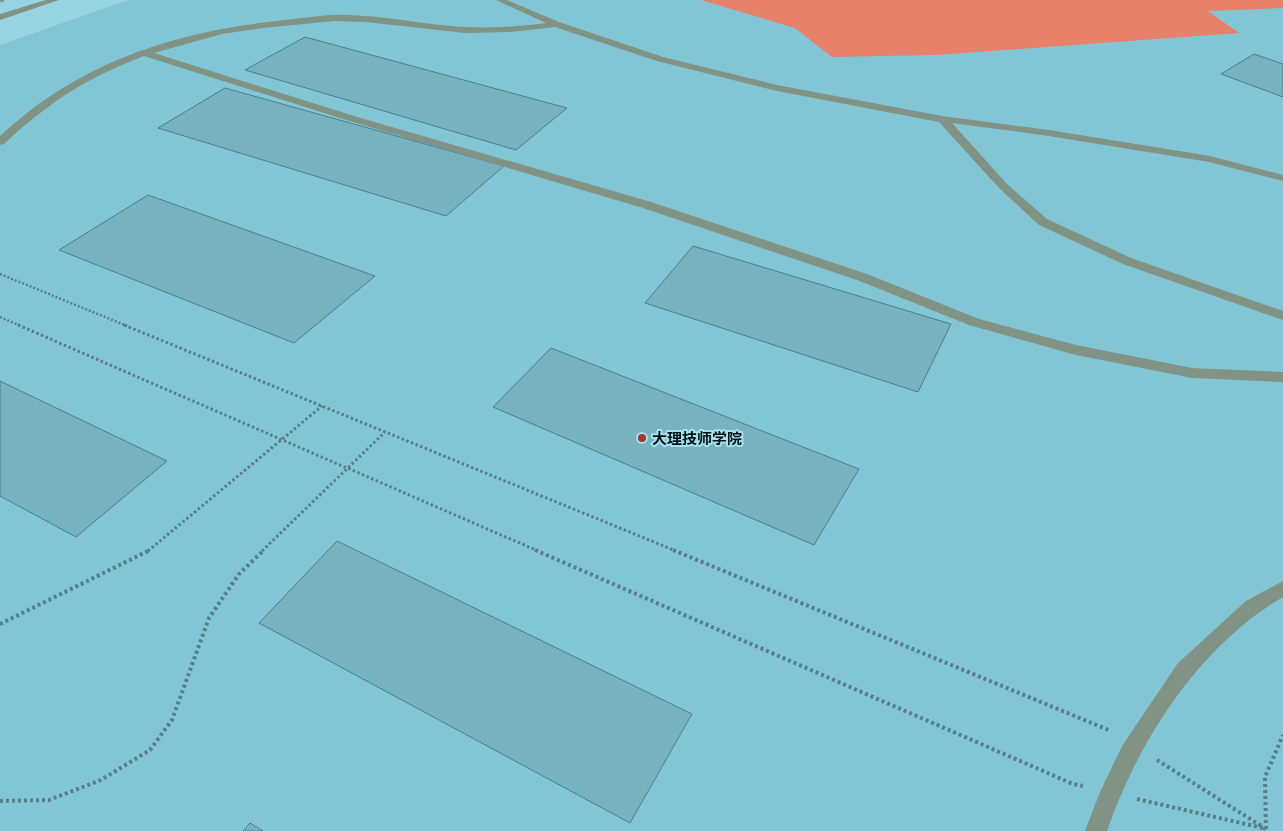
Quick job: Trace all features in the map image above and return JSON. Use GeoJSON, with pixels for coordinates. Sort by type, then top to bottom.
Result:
{"type":"FeatureCollection","features":[{"type":"Feature","properties":{"kind":"street"},"geometry":{"type":"LineString","coordinates":[[0,17],[55,0]]}},
{"type":"Feature","properties":{"kind":"street"},"geometry":{"type":"LineString","coordinates":[[500,0],[556,24],[660,59],[777,88],[942,119],[1049,132],[1210,158],[1283,178]]}},
{"type":"Feature","properties":{"kind":"street"},"geometry":{"type":"LineString","coordinates":[[0,142],[12,128],[53,96],[99,71],[159,47],[228,31],[275,23],[350,18],[465,30],[527,29],[556,24]]}},
{"type":"Feature","properties":{"kind":"street"},"geometry":{"type":"LineString","coordinates":[[145,53],[350,118],[647,205],[862,277],[974,322],[1076,350],[1192,373],[1283,377]]}},
{"type":"Feature","properties":{"kind":"street"},"geometry":{"type":"LineString","coordinates":[[942,119],[1004,186],[1043,222],[1127,260],[1283,316]]}},
{"type":"Feature","properties":{"kind":"street"},"geometry":{"type":"LineString","coordinates":[[1096,831],[1110,792],[1134,745],[1185,669],[1252,606],[1283,588]]}},
{"type":"Feature","properties":{"kind":"path"},"geometry":{"type":"LineString","coordinates":[[0,274],[1102,726],[1266,830]]}},
{"type":"Feature","properties":{"kind":"path"},"geometry":{"type":"LineString","coordinates":[[0,317],[1072,784],[1266,830]]}},
{"type":"Feature","properties":{"kind":"path"},"geometry":{"type":"LineString","coordinates":[[0,624],[150,550],[322,406]]}},
{"type":"Feature","properties":{"kind":"path"},"geometry":{"type":"LineString","coordinates":[[0,801],[49,800],[101,780],[150,750],[172,720],[196,651],[210,618],[239,574],[385,432]]}},
{"type":"Feature","properties":{"kind":"path"},"geometry":{"type":"LineString","coordinates":[[1266,830],[1265,777],[1283,736]]}},
{"type":"Feature","properties":{"kind":"shaded area","name":"大理技师学院"},"geometry":{"type":"Polygon","coordinates":[[[128,0],[1283,0],[1283,831],[0,831],[0,45],[128,0]]]}},
{"type":"Feature","properties":{"kind":"shaded area"},"geometry":{"type":"Polygon","coordinates":[[[701,0],[1283,0],[1283,8],[1208,11],[1239,33],[936,55],[832,57],[795,28],[701,0]]]}},
{"type":"Feature","properties":{"kind":"building"},"geometry":{"type":"Polygon","coordinates":[[[305,37],[567,108],[516,150],[245,70],[305,37]]]}},
{"type":"Feature","properties":{"kind":"building"},"geometry":{"type":"Polygon","coordinates":[[[1254,54],[1283,64],[1283,97],[1221,74],[1254,54]]]}},
{"type":"Feature","properties":{"kind":"building"},"geometry":{"type":"Polygon","coordinates":[[[225,88],[504,166],[446,216],[158,128],[225,88]]]}},
{"type":"Feature","properties":{"kind":"building"},"geometry":{"type":"Polygon","coordinates":[[[148,195],[375,276],[294,343],[59,250],[148,195]]]}},
{"type":"Feature","properties":{"kind":"building"},"geometry":{"type":"Polygon","coordinates":[[[693,246],[951,324],[918,392],[645,303],[693,246]]]}},
{"type":"Feature","properties":{"kind":"building"},"geometry":{"type":"Polygon","coordinates":[[[551,348],[859,469],[814,545],[493,407],[551,348]]]}},
{"type":"Feature","properties":{"kind":"building"},"geometry":{"type":"Polygon","coordinates":[[[0,381],[167,461],[76,537],[0,496],[0,381]]]}},
{"type":"Feature","properties":{"kind":"building"},"geometry":{"type":"Polygon","coordinates":[[[337,541],[692,714],[630,823],[259,623],[337,541]]]}},
{"type":"Feature","properties":{"kind":"building"},"geometry":{"type":"Polygon","coordinates":[[[250,823],[263,831],[243,831],[250,823]]]}},
{"type":"Feature","properties":{"kind":"place","name":"大理技师学院"},"geometry":{"type":"Point","coordinates":[642,438]}}]}
